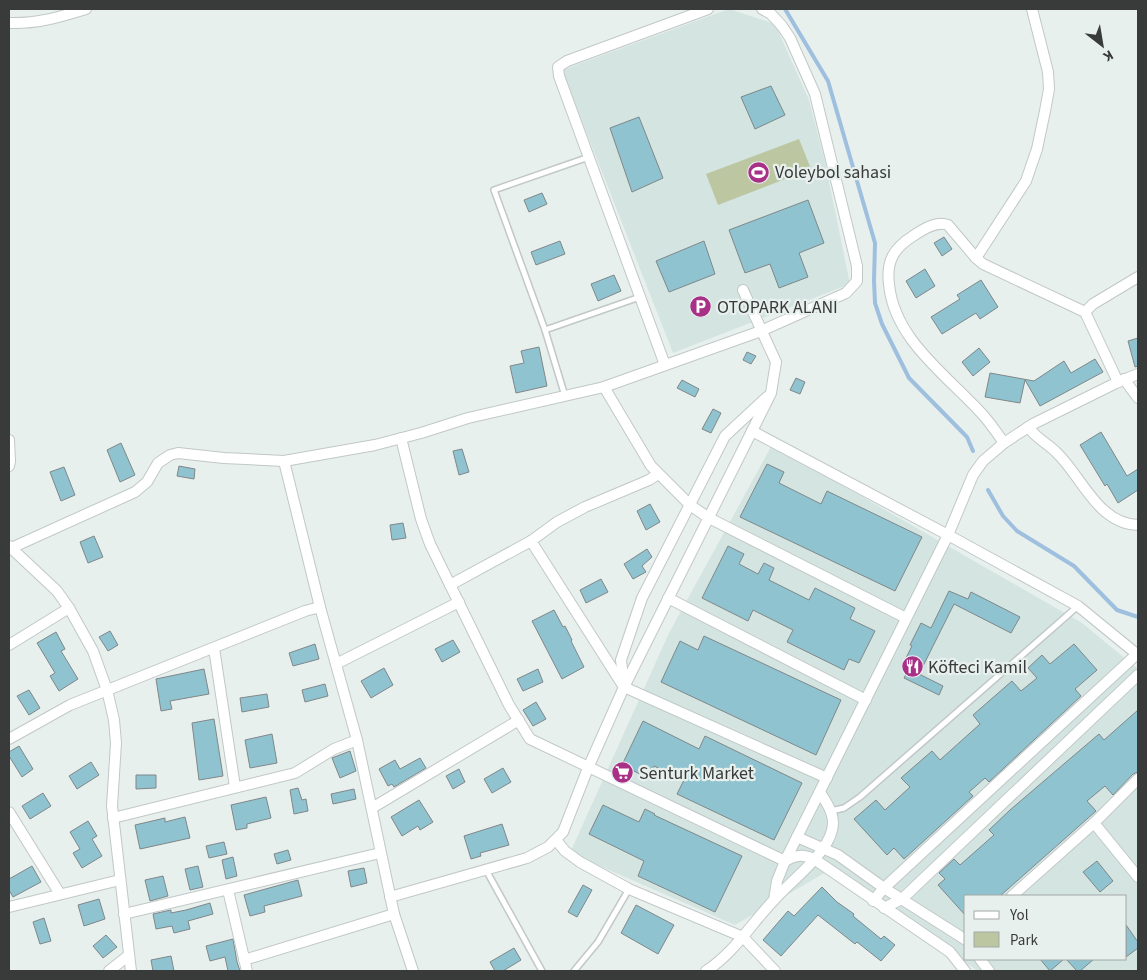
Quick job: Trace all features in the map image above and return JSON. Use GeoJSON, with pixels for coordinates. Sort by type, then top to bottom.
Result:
{"type":"FeatureCollection","features":[{"type":"Feature","properties":{"kind":"street"},"geometry":{"type":"LineString","coordinates":[[9,23],[28,24],[46,21],[86,9]]}},
{"type":"Feature","properties":{"kind":"street"},"geometry":{"type":"LineString","coordinates":[[665,365],[559,76],[558,68],[567,61],[708,9]]}},
{"type":"Feature","properties":{"kind":"street"},"geometry":{"type":"LineString","coordinates":[[131,971],[113,818],[116,743],[114,720],[107,690],[93,651],[57,590],[9,548],[135,492],[147,482],[158,463],[170,455],[185,453],[224,458],[284,461],[375,445],[468,418],[604,387],[761,331],[846,293],[857,281],[857,266],[814,94],[790,38],[771,14],[762,9]]}},
{"type":"Feature","properties":{"kind":"street"},"geometry":{"type":"LineString","coordinates":[[976,258],[1026,181],[1037,149],[1049,89],[1046,57],[1032,9]]}},
{"type":"Feature","properties":{"kind":"street"},"geometry":{"type":"LineString","coordinates":[[1004,443],[984,416],[918,347],[898,318],[890,297],[888,278],[890,262],[895,250],[904,242],[930,226],[948,225],[976,258],[993,269],[1085,312],[1121,381],[1138,398]]}},
{"type":"Feature","properties":{"kind":"street"},"geometry":{"type":"LineString","coordinates":[[1085,312],[1093,304],[1138,278]]}},
{"type":"Feature","properties":{"kind":"street"},"geometry":{"type":"LineString","coordinates":[[390,897],[527,858],[543,850],[563,832],[588,768],[624,687],[771,393],[776,362],[743,290]]}},
{"type":"Feature","properties":{"kind":"street"},"geometry":{"type":"LineString","coordinates":[[774,900],[777,881],[785,861],[948,535],[973,474],[983,461],[1004,443],[1028,428],[1138,374]]}},
{"type":"Feature","properties":{"kind":"street"},"geometry":{"type":"LineString","coordinates":[[604,387],[651,466],[690,505],[709,518],[906,618]]}},
{"type":"Feature","properties":{"kind":"street"},"geometry":{"type":"LineString","coordinates":[[624,687],[621,660],[642,598],[725,436],[771,393]]}},
{"type":"Feature","properties":{"kind":"street"},"geometry":{"type":"LineString","coordinates":[[1028,428],[1036,438],[1056,451],[1099,506],[1110,516],[1132,525],[1138,525]]}},
{"type":"Feature","properties":{"kind":"street"},"geometry":{"type":"LineString","coordinates":[[752,431],[1078,606],[1138,654],[884,888],[873,901]]}},
{"type":"Feature","properties":{"kind":"street"},"geometry":{"type":"LineString","coordinates":[[401,438],[421,519],[430,544],[530,739],[785,861]]}},
{"type":"Feature","properties":{"kind":"street"},"geometry":{"type":"LineString","coordinates":[[9,440],[9,466]]}},
{"type":"Feature","properties":{"kind":"street"},"geometry":{"type":"LineString","coordinates":[[284,461],[320,607],[357,740],[394,914],[413,971]]}},
{"type":"Feature","properties":{"kind":"street"},"geometry":{"type":"LineString","coordinates":[[450,585],[531,541],[557,522],[578,510],[649,480],[658,474]]}},
{"type":"Feature","properties":{"kind":"street"},"geometry":{"type":"LineString","coordinates":[[531,541],[624,687],[827,778]]}},
{"type":"Feature","properties":{"kind":"street"},"geometry":{"type":"LineString","coordinates":[[668,598],[866,700]]}},
{"type":"Feature","properties":{"kind":"street"},"geometry":{"type":"LineString","coordinates":[[336,664],[459,602]]}},
{"type":"Feature","properties":{"kind":"street"},"geometry":{"type":"LineString","coordinates":[[9,739],[70,705],[305,611],[320,607]]}},
{"type":"Feature","properties":{"kind":"street"},"geometry":{"type":"LineString","coordinates":[[9,645],[69,608]]}},
{"type":"Feature","properties":{"kind":"street"},"geometry":{"type":"LineString","coordinates":[[214,648],[235,788]]}},
{"type":"Feature","properties":{"kind":"street"},"geometry":{"type":"LineString","coordinates":[[884,908],[902,899],[1138,675]]}},
{"type":"Feature","properties":{"kind":"street"},"geometry":{"type":"LineString","coordinates":[[372,808],[519,720]]}},
{"type":"Feature","properties":{"kind":"street"},"geometry":{"type":"LineString","coordinates":[[113,818],[295,772],[334,749],[357,740]]}},
{"type":"Feature","properties":{"kind":"street"},"geometry":{"type":"LineString","coordinates":[[1013,895],[1094,823],[1138,779]]}},
{"type":"Feature","properties":{"kind":"street"},"geometry":{"type":"LineString","coordinates":[[706,971],[728,954],[774,900],[823,848],[832,831],[834,821],[831,811],[820,792]]}},
{"type":"Feature","properties":{"kind":"street"},"geometry":{"type":"LineString","coordinates":[[9,812],[60,894]]}},
{"type":"Feature","properties":{"kind":"street"},"geometry":{"type":"LineString","coordinates":[[1094,823],[1138,877]]}},
{"type":"Feature","properties":{"kind":"street"},"geometry":{"type":"LineString","coordinates":[[797,837],[838,855],[884,888],[964,938]]}},
{"type":"Feature","properties":{"kind":"street"},"geometry":{"type":"LineString","coordinates":[[556,840],[565,851],[580,862],[629,889],[743,937],[774,971]]}},
{"type":"Feature","properties":{"kind":"street"},"geometry":{"type":"LineString","coordinates":[[124,914],[380,853]]}},
{"type":"Feature","properties":{"kind":"street"},"geometry":{"type":"LineString","coordinates":[[785,861],[794,856],[801,855],[814,859],[837,873],[873,901],[950,952],[965,971]]}},
{"type":"Feature","properties":{"kind":"street"},"geometry":{"type":"LineString","coordinates":[[9,907],[120,880]]}},
{"type":"Feature","properties":{"kind":"street"},"geometry":{"type":"LineString","coordinates":[[228,890],[247,971]]}},
{"type":"Feature","properties":{"kind":"street"},"geometry":{"type":"LineString","coordinates":[[244,960],[394,914]]}},
{"type":"Feature","properties":{"kind":"street"},"geometry":{"type":"LineString","coordinates":[[950,952],[964,941]]}},
{"type":"Feature","properties":{"kind":"street"},"geometry":{"type":"LineString","coordinates":[[109,971],[129,954]]}},
{"type":"Feature","properties":{"kind":"street"},"geometry":{"type":"LineString","coordinates":[[981,960],[989,971]]}},
{"type":"Feature","properties":{"kind":"lane"},"geometry":{"type":"LineString","coordinates":[[565,396],[545,330],[494,190],[589,157]]}},
{"type":"Feature","properties":{"kind":"lane"},"geometry":{"type":"LineString","coordinates":[[545,330],[640,297]]}},
{"type":"Feature","properties":{"kind":"lane"},"geometry":{"type":"LineString","coordinates":[[831,811],[844,808],[860,797],[1078,606]]}},
{"type":"Feature","properties":{"kind":"lane"},"geometry":{"type":"LineString","coordinates":[[486,870],[542,971]]}},
{"type":"Feature","properties":{"kind":"lane"},"geometry":{"type":"LineString","coordinates":[[574,971],[598,942],[629,889]]}},
{"type":"Feature","properties":{"kind":"shaded area"},"geometry":{"type":"Polygon","coordinates":[[[729,9],[775,24],[809,100],[825,162],[850,284],[673,353],[562,70],[729,9]]]}},
{"type":"Feature","properties":{"kind":"shaded area"},"geometry":{"type":"Polygon","coordinates":[[[772,445],[1082,623],[1138,669],[1138,971],[978,971],[828,871],[735,925],[570,853],[669,633],[772,445]]]}},
{"type":"Feature","properties":{"kind":"green space","name":"Voleybol sahasi"},"geometry":{"type":"Polygon","coordinates":[[[799,139],[811,169],[718,205],[706,174],[799,139]]]}},
{"type":"Feature","properties":{"kind":"building"},"geometry":{"type":"Polygon","coordinates":[[[771,86],[785,115],[755,129],[741,97],[771,86]]]}},
{"type":"Feature","properties":{"kind":"building"},"geometry":{"type":"Polygon","coordinates":[[[639,117],[663,178],[632,192],[610,128],[639,117]]]}},
{"type":"Feature","properties":{"kind":"building"},"geometry":{"type":"Polygon","coordinates":[[[542,193],[547,204],[529,212],[524,200],[542,193]]]}},
{"type":"Feature","properties":{"kind":"building"},"geometry":{"type":"Polygon","coordinates":[[[808,200],[824,243],[799,253],[808,277],[779,288],[770,264],[745,273],[729,230],[808,200]]]}},
{"type":"Feature","properties":{"kind":"building"},"geometry":{"type":"Polygon","coordinates":[[[944,237],[952,249],[942,256],[934,243],[944,237]]]}},
{"type":"Feature","properties":{"kind":"building"},"geometry":{"type":"Polygon","coordinates":[[[560,241],[565,254],[536,265],[531,252],[560,241]]]}},
{"type":"Feature","properties":{"kind":"building"},"geometry":{"type":"Polygon","coordinates":[[[704,241],[715,274],[669,292],[656,261],[704,241]]]}},
{"type":"Feature","properties":{"kind":"building"},"geometry":{"type":"Polygon","coordinates":[[[925,269],[935,286],[916,298],[906,281],[925,269]]]}},
{"type":"Feature","properties":{"kind":"building"},"geometry":{"type":"Polygon","coordinates":[[[614,275],[621,291],[598,301],[591,284],[614,275]]]}},
{"type":"Feature","properties":{"kind":"building"},"geometry":{"type":"Polygon","coordinates":[[[981,280],[998,307],[980,319],[976,313],[942,334],[931,317],[960,299],[957,295],[981,280]]]}},
{"type":"Feature","properties":{"kind":"building"},"geometry":{"type":"Polygon","coordinates":[[[1138,338],[1138,366],[1135,367],[1128,341],[1138,338]]]}},
{"type":"Feature","properties":{"kind":"building"},"geometry":{"type":"Polygon","coordinates":[[[539,347],[547,386],[516,393],[510,366],[524,363],[521,351],[539,347]]]}},
{"type":"Feature","properties":{"kind":"building"},"geometry":{"type":"Polygon","coordinates":[[[979,348],[990,362],[973,376],[962,362],[979,348]]]}},
{"type":"Feature","properties":{"kind":"building"},"geometry":{"type":"Polygon","coordinates":[[[747,352],[756,356],[751,364],[743,360],[747,352]]]}},
{"type":"Feature","properties":{"kind":"building"},"geometry":{"type":"Polygon","coordinates":[[[1095,359],[1103,372],[1040,406],[1025,380],[1020,403],[985,397],[990,373],[1034,381],[1064,361],[1071,373],[1095,359]]]}},
{"type":"Feature","properties":{"kind":"building"},"geometry":{"type":"Polygon","coordinates":[[[796,378],[805,382],[800,394],[790,390],[796,378]]]}},
{"type":"Feature","properties":{"kind":"building"},"geometry":{"type":"Polygon","coordinates":[[[682,380],[699,389],[695,397],[677,388],[682,380]]]}},
{"type":"Feature","properties":{"kind":"building"},"geometry":{"type":"Polygon","coordinates":[[[713,409],[721,413],[711,433],[702,429],[713,409]]]}},
{"type":"Feature","properties":{"kind":"building"},"geometry":{"type":"Polygon","coordinates":[[[1101,432],[1127,476],[1138,469],[1138,490],[1118,503],[1107,484],[1105,486],[1080,445],[1101,432]]]}},
{"type":"Feature","properties":{"kind":"building"},"geometry":{"type":"Polygon","coordinates":[[[121,443],[135,475],[120,482],[107,450],[121,443]]]}},
{"type":"Feature","properties":{"kind":"building"},"geometry":{"type":"Polygon","coordinates":[[[462,449],[469,472],[459,475],[453,451],[462,449]]]}},
{"type":"Feature","properties":{"kind":"building"},"geometry":{"type":"Polygon","coordinates":[[[767,464],[784,472],[779,483],[821,504],[827,491],[922,537],[895,591],[740,517],[767,464]]]}},
{"type":"Feature","properties":{"kind":"building"},"geometry":{"type":"Polygon","coordinates":[[[179,466],[195,469],[194,479],[177,476],[179,466]]]}},
{"type":"Feature","properties":{"kind":"building"},"geometry":{"type":"Polygon","coordinates":[[[64,467],[75,495],[61,501],[50,472],[64,467]]]}},
{"type":"Feature","properties":{"kind":"building"},"geometry":{"type":"Polygon","coordinates":[[[650,504],[660,522],[646,530],[637,511],[650,504]]]}},
{"type":"Feature","properties":{"kind":"building"},"geometry":{"type":"Polygon","coordinates":[[[403,523],[406,538],[392,540],[390,525],[403,523]]]}},
{"type":"Feature","properties":{"kind":"building"},"geometry":{"type":"Polygon","coordinates":[[[94,536],[103,557],[88,563],[80,542],[94,536]]]}},
{"type":"Feature","properties":{"kind":"building"},"geometry":{"type":"Polygon","coordinates":[[[728,546],[744,554],[739,564],[758,574],[764,563],[774,568],[769,580],[809,600],[815,588],[855,608],[850,619],[875,631],[859,663],[849,659],[844,670],[787,642],[793,630],[753,610],[748,621],[702,598],[728,546]]]}},
{"type":"Feature","properties":{"kind":"building"},"geometry":{"type":"Polygon","coordinates":[[[647,549],[652,557],[642,566],[646,572],[633,579],[624,564],[647,549]]]}},
{"type":"Feature","properties":{"kind":"building"},"geometry":{"type":"Polygon","coordinates":[[[601,579],[608,592],[586,603],[580,590],[601,579]]]}},
{"type":"Feature","properties":{"kind":"building"},"geometry":{"type":"Polygon","coordinates":[[[949,591],[968,599],[971,592],[1020,617],[1011,633],[954,604],[919,674],[943,686],[939,695],[904,678],[910,667],[903,664],[921,623],[931,628],[949,591]]]}},
{"type":"Feature","properties":{"kind":"building"},"geometry":{"type":"Polygon","coordinates":[[[554,610],[563,627],[565,626],[584,667],[562,679],[532,621],[554,610]]]}},
{"type":"Feature","properties":{"kind":"building"},"geometry":{"type":"Polygon","coordinates":[[[110,631],[118,645],[108,651],[99,637],[110,631]]]}},
{"type":"Feature","properties":{"kind":"building"},"geometry":{"type":"Polygon","coordinates":[[[56,632],[65,649],[61,651],[78,679],[59,691],[50,676],[55,673],[37,643],[56,632]]]}},
{"type":"Feature","properties":{"kind":"building"},"geometry":{"type":"Polygon","coordinates":[[[704,636],[841,700],[816,755],[661,682],[680,641],[698,650],[704,636]]]}},
{"type":"Feature","properties":{"kind":"building"},"geometry":{"type":"Polygon","coordinates":[[[453,640],[460,652],[442,662],[435,649],[453,640]]]}},
{"type":"Feature","properties":{"kind":"building"},"geometry":{"type":"Polygon","coordinates":[[[315,644],[319,659],[293,666],[289,653],[315,644]]]}},
{"type":"Feature","properties":{"kind":"building"},"geometry":{"type":"Polygon","coordinates":[[[1074,644],[1097,670],[1075,689],[1081,696],[989,782],[985,778],[969,792],[973,796],[904,859],[894,848],[887,855],[854,819],[876,800],[885,810],[910,787],[901,778],[932,751],[940,760],[980,724],[973,715],[1012,681],[1021,691],[1037,678],[1028,668],[1042,655],[1050,664],[1074,644]]]}},
{"type":"Feature","properties":{"kind":"building"},"geometry":{"type":"Polygon","coordinates":[[[384,668],[393,685],[371,698],[361,681],[384,668]]]}},
{"type":"Feature","properties":{"kind":"building"},"geometry":{"type":"Polygon","coordinates":[[[204,669],[209,694],[170,701],[172,709],[161,711],[156,679],[204,669]]]}},
{"type":"Feature","properties":{"kind":"building"},"geometry":{"type":"Polygon","coordinates":[[[538,669],[543,682],[523,691],[517,679],[538,669]]]}},
{"type":"Feature","properties":{"kind":"building"},"geometry":{"type":"Polygon","coordinates":[[[325,684],[328,696],[305,702],[302,690],[325,684]]]}},
{"type":"Feature","properties":{"kind":"building"},"geometry":{"type":"Polygon","coordinates":[[[29,690],[40,708],[29,715],[17,696],[29,690]]]}},
{"type":"Feature","properties":{"kind":"building"},"geometry":{"type":"Polygon","coordinates":[[[267,694],[269,707],[242,712],[240,698],[267,694]]]}},
{"type":"Feature","properties":{"kind":"building"},"geometry":{"type":"Polygon","coordinates":[[[536,702],[546,719],[533,726],[523,710],[536,702]]]}},
{"type":"Feature","properties":{"kind":"building"},"geometry":{"type":"Polygon","coordinates":[[[1138,710],[1138,772],[1133,774],[1113,795],[1105,786],[1087,801],[1096,811],[1001,895],[964,895],[964,914],[938,885],[945,879],[939,873],[954,859],[960,865],[994,835],[989,830],[1010,810],[1099,734],[1104,740],[1138,710]]]}},
{"type":"Feature","properties":{"kind":"building"},"geometry":{"type":"Polygon","coordinates":[[[214,719],[223,776],[199,780],[192,723],[214,719]]]}},
{"type":"Feature","properties":{"kind":"building"},"geometry":{"type":"Polygon","coordinates":[[[643,721],[699,749],[705,736],[802,783],[774,840],[677,794],[684,780],[654,766],[648,778],[622,765],[643,721]]]}},
{"type":"Feature","properties":{"kind":"building"},"geometry":{"type":"Polygon","coordinates":[[[272,734],[277,763],[250,768],[245,740],[272,734]]]}},
{"type":"Feature","properties":{"kind":"building"},"geometry":{"type":"Polygon","coordinates":[[[19,746],[33,769],[22,777],[9,756],[9,752],[19,746]]]}},
{"type":"Feature","properties":{"kind":"building"},"geometry":{"type":"Polygon","coordinates":[[[350,751],[356,771],[340,778],[332,758],[350,751]]]}},
{"type":"Feature","properties":{"kind":"building"},"geometry":{"type":"Polygon","coordinates":[[[420,758],[426,768],[394,787],[392,784],[388,786],[379,769],[395,760],[400,769],[420,758]]]}},
{"type":"Feature","properties":{"kind":"building"},"geometry":{"type":"Polygon","coordinates":[[[91,762],[99,775],[77,789],[69,776],[91,762]]]}},
{"type":"Feature","properties":{"kind":"building"},"geometry":{"type":"Polygon","coordinates":[[[503,768],[511,782],[492,793],[484,779],[503,768]]]}},
{"type":"Feature","properties":{"kind":"building"},"geometry":{"type":"Polygon","coordinates":[[[459,769],[465,782],[453,789],[446,776],[459,769]]]}},
{"type":"Feature","properties":{"kind":"building"},"geometry":{"type":"Polygon","coordinates":[[[136,775],[156,775],[156,788],[136,789],[136,775]]]}},
{"type":"Feature","properties":{"kind":"building"},"geometry":{"type":"Polygon","coordinates":[[[298,788],[302,800],[306,799],[308,811],[294,814],[290,790],[298,788]]]}},
{"type":"Feature","properties":{"kind":"building"},"geometry":{"type":"Polygon","coordinates":[[[354,789],[356,799],[333,804],[331,794],[354,789]]]}},
{"type":"Feature","properties":{"kind":"building"},"geometry":{"type":"Polygon","coordinates":[[[43,793],[51,806],[30,819],[22,806],[43,793]]]}},
{"type":"Feature","properties":{"kind":"building"},"geometry":{"type":"Polygon","coordinates":[[[266,797],[271,818],[247,824],[247,828],[236,830],[231,805],[266,797]]]}},
{"type":"Feature","properties":{"kind":"building"},"geometry":{"type":"Polygon","coordinates":[[[419,800],[433,822],[420,830],[418,826],[402,836],[391,817],[419,800]]]}},
{"type":"Feature","properties":{"kind":"building"},"geometry":{"type":"Polygon","coordinates":[[[603,805],[639,822],[645,809],[742,856],[715,912],[638,876],[644,861],[589,834],[603,805]]]}},
{"type":"Feature","properties":{"kind":"building"},"geometry":{"type":"Polygon","coordinates":[[[185,817],[190,838],[140,849],[135,825],[165,818],[165,822],[185,817]]]}},
{"type":"Feature","properties":{"kind":"building"},"geometry":{"type":"Polygon","coordinates":[[[88,821],[97,836],[92,839],[102,856],[82,868],[73,853],[80,849],[70,832],[88,821]]]}},
{"type":"Feature","properties":{"kind":"building"},"geometry":{"type":"Polygon","coordinates":[[[502,824],[509,845],[480,853],[481,856],[471,859],[464,836],[502,824]]]}},
{"type":"Feature","properties":{"kind":"building"},"geometry":{"type":"Polygon","coordinates":[[[224,842],[227,854],[209,858],[206,846],[224,842]]]}},
{"type":"Feature","properties":{"kind":"building"},"geometry":{"type":"Polygon","coordinates":[[[288,850],[291,860],[277,864],[274,854],[288,850]]]}},
{"type":"Feature","properties":{"kind":"building"},"geometry":{"type":"Polygon","coordinates":[[[233,857],[237,876],[226,879],[222,860],[233,857]]]}},
{"type":"Feature","properties":{"kind":"building"},"geometry":{"type":"Polygon","coordinates":[[[1097,861],[1113,881],[1100,892],[1083,872],[1097,861]]]}},
{"type":"Feature","properties":{"kind":"building"},"geometry":{"type":"Polygon","coordinates":[[[32,866],[41,882],[13,897],[9,890],[9,879],[32,866]]]}},
{"type":"Feature","properties":{"kind":"building"},"geometry":{"type":"Polygon","coordinates":[[[198,866],[203,887],[190,890],[185,869],[198,866]]]}},
{"type":"Feature","properties":{"kind":"building"},"geometry":{"type":"Polygon","coordinates":[[[364,868],[367,883],[351,887],[348,871],[364,868]]]}},
{"type":"Feature","properties":{"kind":"building"},"geometry":{"type":"Polygon","coordinates":[[[163,876],[168,896],[150,901],[145,880],[163,876]]]}},
{"type":"Feature","properties":{"kind":"building"},"geometry":{"type":"Polygon","coordinates":[[[298,880],[302,896],[264,906],[265,912],[250,916],[244,895],[298,880]]]}},
{"type":"Feature","properties":{"kind":"building"},"geometry":{"type":"Polygon","coordinates":[[[583,885],[592,890],[577,917],[568,912],[583,885]]]}},
{"type":"Feature","properties":{"kind":"building"},"geometry":{"type":"Polygon","coordinates":[[[822,887],[881,939],[884,936],[895,945],[881,961],[857,942],[855,944],[818,915],[781,956],[763,940],[788,911],[794,916],[822,887]]]}},
{"type":"Feature","properties":{"kind":"building"},"geometry":{"type":"Polygon","coordinates":[[[99,899],[105,919],[84,926],[78,905],[99,899]]]}},
{"type":"Feature","properties":{"kind":"building"},"geometry":{"type":"Polygon","coordinates":[[[210,903],[213,914],[188,921],[190,929],[174,933],[172,926],[156,929],[153,914],[171,910],[171,913],[210,903]]]}},
{"type":"Feature","properties":{"kind":"building"},"geometry":{"type":"Polygon","coordinates":[[[636,905],[674,925],[658,954],[621,933],[636,905]]]}},
{"type":"Feature","properties":{"kind":"building"},"geometry":{"type":"Polygon","coordinates":[[[44,918],[51,941],[40,944],[33,922],[44,918]]]}},
{"type":"Feature","properties":{"kind":"building"},"geometry":{"type":"Polygon","coordinates":[[[1127,926],[1138,942],[1138,948],[1127,956],[1127,926]]]}},
{"type":"Feature","properties":{"kind":"building"},"geometry":{"type":"Polygon","coordinates":[[[106,935],[117,947],[103,958],[93,946],[106,935]]]}},
{"type":"Feature","properties":{"kind":"building"},"geometry":{"type":"Polygon","coordinates":[[[233,939],[240,971],[228,971],[225,957],[210,961],[206,946],[233,939]]]}},
{"type":"Feature","properties":{"kind":"building"},"geometry":{"type":"Polygon","coordinates":[[[514,948],[521,960],[503,971],[495,971],[490,962],[514,948]]]}},
{"type":"Feature","properties":{"kind":"building"},"geometry":{"type":"Polygon","coordinates":[[[171,956],[174,971],[153,971],[151,960],[171,956]]]}},
{"type":"Feature","properties":{"kind":"building"},"geometry":{"type":"Polygon","coordinates":[[[1041,960],[1063,960],[1050,971],[1041,960]]]}},
{"type":"Feature","properties":{"kind":"building"},"geometry":{"type":"Polygon","coordinates":[[[1067,960],[1093,960],[1080,971],[1077,971],[1067,960]]]}},
{"type":"Feature","properties":{"kind":"waterway"},"geometry":{"type":"LineString","coordinates":[[785,9],[828,81],[875,243],[875,303],[882,324],[909,378],[967,437],[973,451]]}},
{"type":"Feature","properties":{"kind":"waterway"},"geometry":{"type":"LineString","coordinates":[[988,490],[1003,516],[1017,531],[1074,566],[1117,610],[1138,617]]}},
{"type":"Feature","properties":{"kind":"place","name":"Voleybol sahasi"},"geometry":{"type":"Point","coordinates":[759,172]}},
{"type":"Feature","properties":{"kind":"place","name":"OTOPARK ALANI"},"geometry":{"type":"Point","coordinates":[701,307]}},
{"type":"Feature","properties":{"kind":"place","name":"Köfteci Kamil"},"geometry":{"type":"Point","coordinates":[912,667]}},
{"type":"Feature","properties":{"kind":"place","name":"Senturk Market"},"geometry":{"type":"Point","coordinates":[623,773]}}]}
